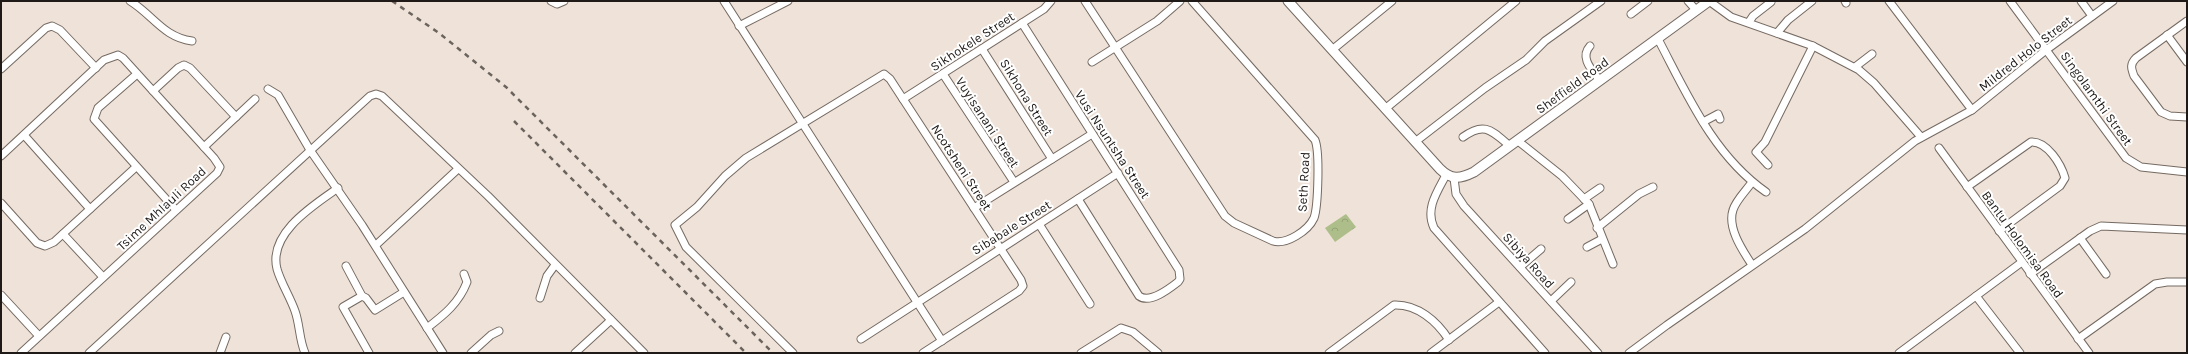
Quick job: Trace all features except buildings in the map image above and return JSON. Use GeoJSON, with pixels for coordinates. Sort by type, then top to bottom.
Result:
{"type":"FeatureCollection","features":[{"type":"Feature","properties":{"kind":"street"},"geometry":{"type":"LineString","coordinates":[[130,1],[138,6],[159,26],[178,39],[192,41]]}},
{"type":"Feature","properties":{"kind":"street"},"geometry":{"type":"LineString","coordinates":[[551,1],[557,4],[564,1]]}},
{"type":"Feature","properties":{"kind":"street"},"geometry":{"type":"LineString","coordinates":[[724,1],[942,341]]}},
{"type":"Feature","properties":{"kind":"street"},"geometry":{"type":"LineString","coordinates":[[739,26],[788,1]]}},
{"type":"Feature","properties":{"kind":"street","name":"Sikhokele Street"},"geometry":{"type":"LineString","coordinates":[[903,99],[1044,9],[1051,1]]}},
{"type":"Feature","properties":{"kind":"street","name":"Seth Road"},"geometry":{"type":"LineString","coordinates":[[1085,1],[1225,216],[1234,223],[1272,241],[1282,242],[1292,238],[1309,225],[1314,215],[1318,152],[1316,140],[1192,1]]}},
{"type":"Feature","properties":{"kind":"street"},"geometry":{"type":"LineString","coordinates":[[1092,62],[1157,21],[1180,1]]}},
{"type":"Feature","properties":{"kind":"street"},"geometry":{"type":"LineString","coordinates":[[1288,1],[1415,142],[1450,176],[1431,207],[1430,221],[1439,236],[1545,353]]}},
{"type":"Feature","properties":{"kind":"street"},"geometry":{"type":"LineString","coordinates":[[1332,50],[1392,1]]}},
{"type":"Feature","properties":{"kind":"street"},"geometry":{"type":"LineString","coordinates":[[1385,109],[1516,1]]}},
{"type":"Feature","properties":{"kind":"street"},"geometry":{"type":"LineString","coordinates":[[1415,142],[1485,88],[1526,60],[1545,41],[1602,1]]}},
{"type":"Feature","properties":{"kind":"street"},"geometry":{"type":"LineString","coordinates":[[1631,14],[1648,1]]}},
{"type":"Feature","properties":{"kind":"street"},"geometry":{"type":"LineString","coordinates":[[1688,1],[1696,10]]}},
{"type":"Feature","properties":{"kind":"street"},"geometry":{"type":"LineString","coordinates":[[1709,1],[1725,14],[1813,46],[1855,67],[1874,82],[1921,137]]}},
{"type":"Feature","properties":{"kind":"street","name":"Sheffield Road"},"geometry":{"type":"LineString","coordinates":[[1450,176],[1463,177],[1474,172],[1709,1]]}},
{"type":"Feature","properties":{"kind":"street"},"geometry":{"type":"LineString","coordinates":[[1777,33],[1788,20],[1812,1]]}},
{"type":"Feature","properties":{"kind":"street"},"geometry":{"type":"LineString","coordinates":[[1890,1],[1972,110]]}},
{"type":"Feature","properties":{"kind":"street","name":"Singolamthi Street"},"geometry":{"type":"LineString","coordinates":[[2010,1],[2126,158],[2141,167],[2187,172]]}},
{"type":"Feature","properties":{"kind":"street"},"geometry":{"type":"LineString","coordinates":[[2081,1],[2092,16]]}},
{"type":"Feature","properties":{"kind":"street","name":"Mildred Holo Street"},"geometry":{"type":"LineString","coordinates":[[1629,353],[1805,229],[1921,137],[1972,110],[2046,50],[2113,1]]}},
{"type":"Feature","properties":{"kind":"street"},"geometry":{"type":"LineString","coordinates":[[1749,22],[1753,16],[1771,2]]}},
{"type":"Feature","properties":{"kind":"street"},"geometry":{"type":"LineString","coordinates":[[2187,21],[2136,58],[2131,66],[2134,76],[2161,112],[2170,116],[2187,117]]}},
{"type":"Feature","properties":{"kind":"street","name":"Vusi Nsuntsha Street"},"geometry":{"type":"LineString","coordinates":[[1022,23],[1179,270],[1180,279],[1174,286],[1150,298],[1142,298],[1139,296],[1078,199]]}},
{"type":"Feature","properties":{"kind":"street"},"geometry":{"type":"LineString","coordinates":[[1,69],[46,28],[52,26],[60,30],[96,68],[1,156]]}},
{"type":"Feature","properties":{"kind":"street"},"geometry":{"type":"LineString","coordinates":[[2167,35],[2187,62]]}},
{"type":"Feature","properties":{"kind":"street"},"geometry":{"type":"LineString","coordinates":[[1658,39],[1703,122],[1720,146],[1752,182],[1766,192]]}},
{"type":"Feature","properties":{"kind":"street"},"geometry":{"type":"LineString","coordinates":[[1590,46],[1586,52],[1586,59],[1600,81]]}},
{"type":"Feature","properties":{"kind":"street"},"geometry":{"type":"LineString","coordinates":[[1768,165],[1756,152],[1765,142],[1813,46]]}},
{"type":"Feature","properties":{"kind":"street","name":"Sikhona Street"},"geometry":{"type":"LineString","coordinates":[[982,49],[1052,159]]}},
{"type":"Feature","properties":{"kind":"street"},"geometry":{"type":"LineString","coordinates":[[1855,67],[1872,54]]}},
{"type":"Feature","properties":{"kind":"street","name":"Tsime Mhlauli Road"},"geometry":{"type":"LineString","coordinates":[[21,353],[217,173],[220,167],[204,147],[123,58],[118,55],[104,60],[96,68]]}},
{"type":"Feature","properties":{"kind":"street"},"geometry":{"type":"LineString","coordinates":[[153,92],[178,68],[184,65],[190,68],[236,118]]}},
{"type":"Feature","properties":{"kind":"street"},"geometry":{"type":"LineString","coordinates":[[137,74],[98,108],[94,119],[176,210]]}},
{"type":"Feature","properties":{"kind":"street","name":"Ncotsheni Street"},"geometry":{"type":"LineString","coordinates":[[802,124],[884,74],[890,78],[1021,280],[1022,286],[1019,292],[923,353]]}},
{"type":"Feature","properties":{"kind":"street","name":"Vuyisanani Street"},"geometry":{"type":"LineString","coordinates":[[943,74],[1014,182]]}},
{"type":"Feature","properties":{"kind":"street"},"geometry":{"type":"LineString","coordinates":[[268,89],[278,95],[310,150],[338,188],[376,245],[443,353]]}},
{"type":"Feature","properties":{"kind":"street"},"geometry":{"type":"LineString","coordinates":[[92,352],[310,150],[370,96],[376,94],[382,96],[488,196],[644,353]]}},
{"type":"Feature","properties":{"kind":"street"},"geometry":{"type":"LineString","coordinates":[[204,147],[255,100]]}},
{"type":"Feature","properties":{"kind":"street"},"geometry":{"type":"LineString","coordinates":[[1703,122],[1718,114],[1720,119]]}},
{"type":"Feature","properties":{"kind":"street"},"geometry":{"type":"LineString","coordinates":[[794,353],[686,246],[675,226],[697,207],[737,166],[802,124]]}},
{"type":"Feature","properties":{"kind":"street"},"geometry":{"type":"LineString","coordinates":[[1463,137],[1474,129],[1484,128],[1514,143],[1562,176],[1587,202],[1613,264]]}},
{"type":"Feature","properties":{"kind":"street"},"geometry":{"type":"LineString","coordinates":[[974,208],[1092,134]]}},
{"type":"Feature","properties":{"kind":"street"},"geometry":{"type":"LineString","coordinates":[[24,135],[90,209]]}},
{"type":"Feature","properties":{"kind":"street"},"geometry":{"type":"LineString","coordinates":[[1967,187],[2031,142],[2040,142],[2044,145],[2059,165],[2064,178],[2060,186],[1999,231]]}},
{"type":"Feature","properties":{"kind":"street","name":"Bantu Holomisa Road"},"geometry":{"type":"LineString","coordinates":[[1939,148],[2089,353]]}},
{"type":"Feature","properties":{"kind":"street"},"geometry":{"type":"LineString","coordinates":[[1,203],[41,246],[46,246],[54,242],[136,167]]}},
{"type":"Feature","properties":{"kind":"street"},"geometry":{"type":"LineString","coordinates":[[376,245],[458,169]]}},
{"type":"Feature","properties":{"kind":"street","name":"Sibabale Street"},"geometry":{"type":"LineString","coordinates":[[861,339],[1000,248],[1118,174]]}},
{"type":"Feature","properties":{"kind":"street","name":"Sibiya Road"},"geometry":{"type":"LineString","coordinates":[[1450,176],[1456,194],[1464,206],[1598,353]]}},
{"type":"Feature","properties":{"kind":"street"},"geometry":{"type":"LineString","coordinates":[[1752,182],[1738,201],[1732,216],[1740,245],[1752,265]]}},
{"type":"Feature","properties":{"kind":"street"},"geometry":{"type":"LineString","coordinates":[[1597,228],[1639,194],[1653,187]]}},
{"type":"Feature","properties":{"kind":"street"},"geometry":{"type":"LineString","coordinates":[[305,353],[296,312],[277,269],[276,257],[279,244],[290,229],[308,210],[338,188]]}},
{"type":"Feature","properties":{"kind":"street"},"geometry":{"type":"LineString","coordinates":[[1568,219],[1600,188]]}},
{"type":"Feature","properties":{"kind":"street"},"geometry":{"type":"LineString","coordinates":[[1039,224],[1090,304]]}},
{"type":"Feature","properties":{"kind":"street"},"geometry":{"type":"LineString","coordinates":[[2030,274],[2096,228],[2109,225],[2187,230]]}},
{"type":"Feature","properties":{"kind":"street"},"geometry":{"type":"LineString","coordinates":[[63,234],[103,278]]}},
{"type":"Feature","properties":{"kind":"street"},"geometry":{"type":"LineString","coordinates":[[2080,238],[2106,274]]}},
{"type":"Feature","properties":{"kind":"street"},"geometry":{"type":"LineString","coordinates":[[1587,247],[1602,239]]}},
{"type":"Feature","properties":{"kind":"street"},"geometry":{"type":"LineString","coordinates":[[1520,267],[1541,250]]}},
{"type":"Feature","properties":{"kind":"street"},"geometry":{"type":"LineString","coordinates":[[1899,353],[2022,262]]}},
{"type":"Feature","properties":{"kind":"street"},"geometry":{"type":"LineString","coordinates":[[540,298],[547,276],[555,265]]}},
{"type":"Feature","properties":{"kind":"street"},"geometry":{"type":"LineString","coordinates":[[346,266],[362,296],[366,298],[375,310],[404,292]]}},
{"type":"Feature","properties":{"kind":"street"},"geometry":{"type":"LineString","coordinates":[[427,328],[445,315],[457,302],[467,282],[464,274]]}},
{"type":"Feature","properties":{"kind":"street"},"geometry":{"type":"LineString","coordinates":[[1551,301],[1571,282]]}},
{"type":"Feature","properties":{"kind":"street"},"geometry":{"type":"LineString","coordinates":[[2078,339],[2155,284],[2187,282]]}},
{"type":"Feature","properties":{"kind":"street"},"geometry":{"type":"LineString","coordinates":[[1,295],[39,336]]}},
{"type":"Feature","properties":{"kind":"street"},"geometry":{"type":"LineString","coordinates":[[362,296],[343,307],[369,353]]}},
{"type":"Feature","properties":{"kind":"street"},"geometry":{"type":"LineString","coordinates":[[1976,296],[2020,353]]}},
{"type":"Feature","properties":{"kind":"street"},"geometry":{"type":"LineString","coordinates":[[1431,353],[1499,302]]}},
{"type":"Feature","properties":{"kind":"street"},"geometry":{"type":"LineString","coordinates":[[1329,353],[1394,305],[1405,304],[1422,312],[1449,340]]}},
{"type":"Feature","properties":{"kind":"street"},"geometry":{"type":"LineString","coordinates":[[575,353],[611,320]]}},
{"type":"Feature","properties":{"kind":"street"},"geometry":{"type":"LineString","coordinates":[[1080,353],[1121,328],[1132,332],[1158,353]]}},
{"type":"Feature","properties":{"kind":"street"},"geometry":{"type":"LineString","coordinates":[[471,353],[491,335],[499,331]]}},
{"type":"Feature","properties":{"kind":"street"},"geometry":{"type":"LineString","coordinates":[[220,353],[226,337]]}},
{"type":"Feature","properties":{"kind":"green space"},"geometry":{"type":"Polygon","coordinates":[[[1346,214],[1356,227],[1335,242],[1325,228],[1346,214]]]}},
{"type":"Feature","properties":{"kind":"railway"},"geometry":{"type":"LineString","coordinates":[[392,1],[439,33],[506,87],[773,353]]}},
{"type":"Feature","properties":{"kind":"railway"},"geometry":{"type":"LineString","coordinates":[[514,121],[746,353]]}}]}
